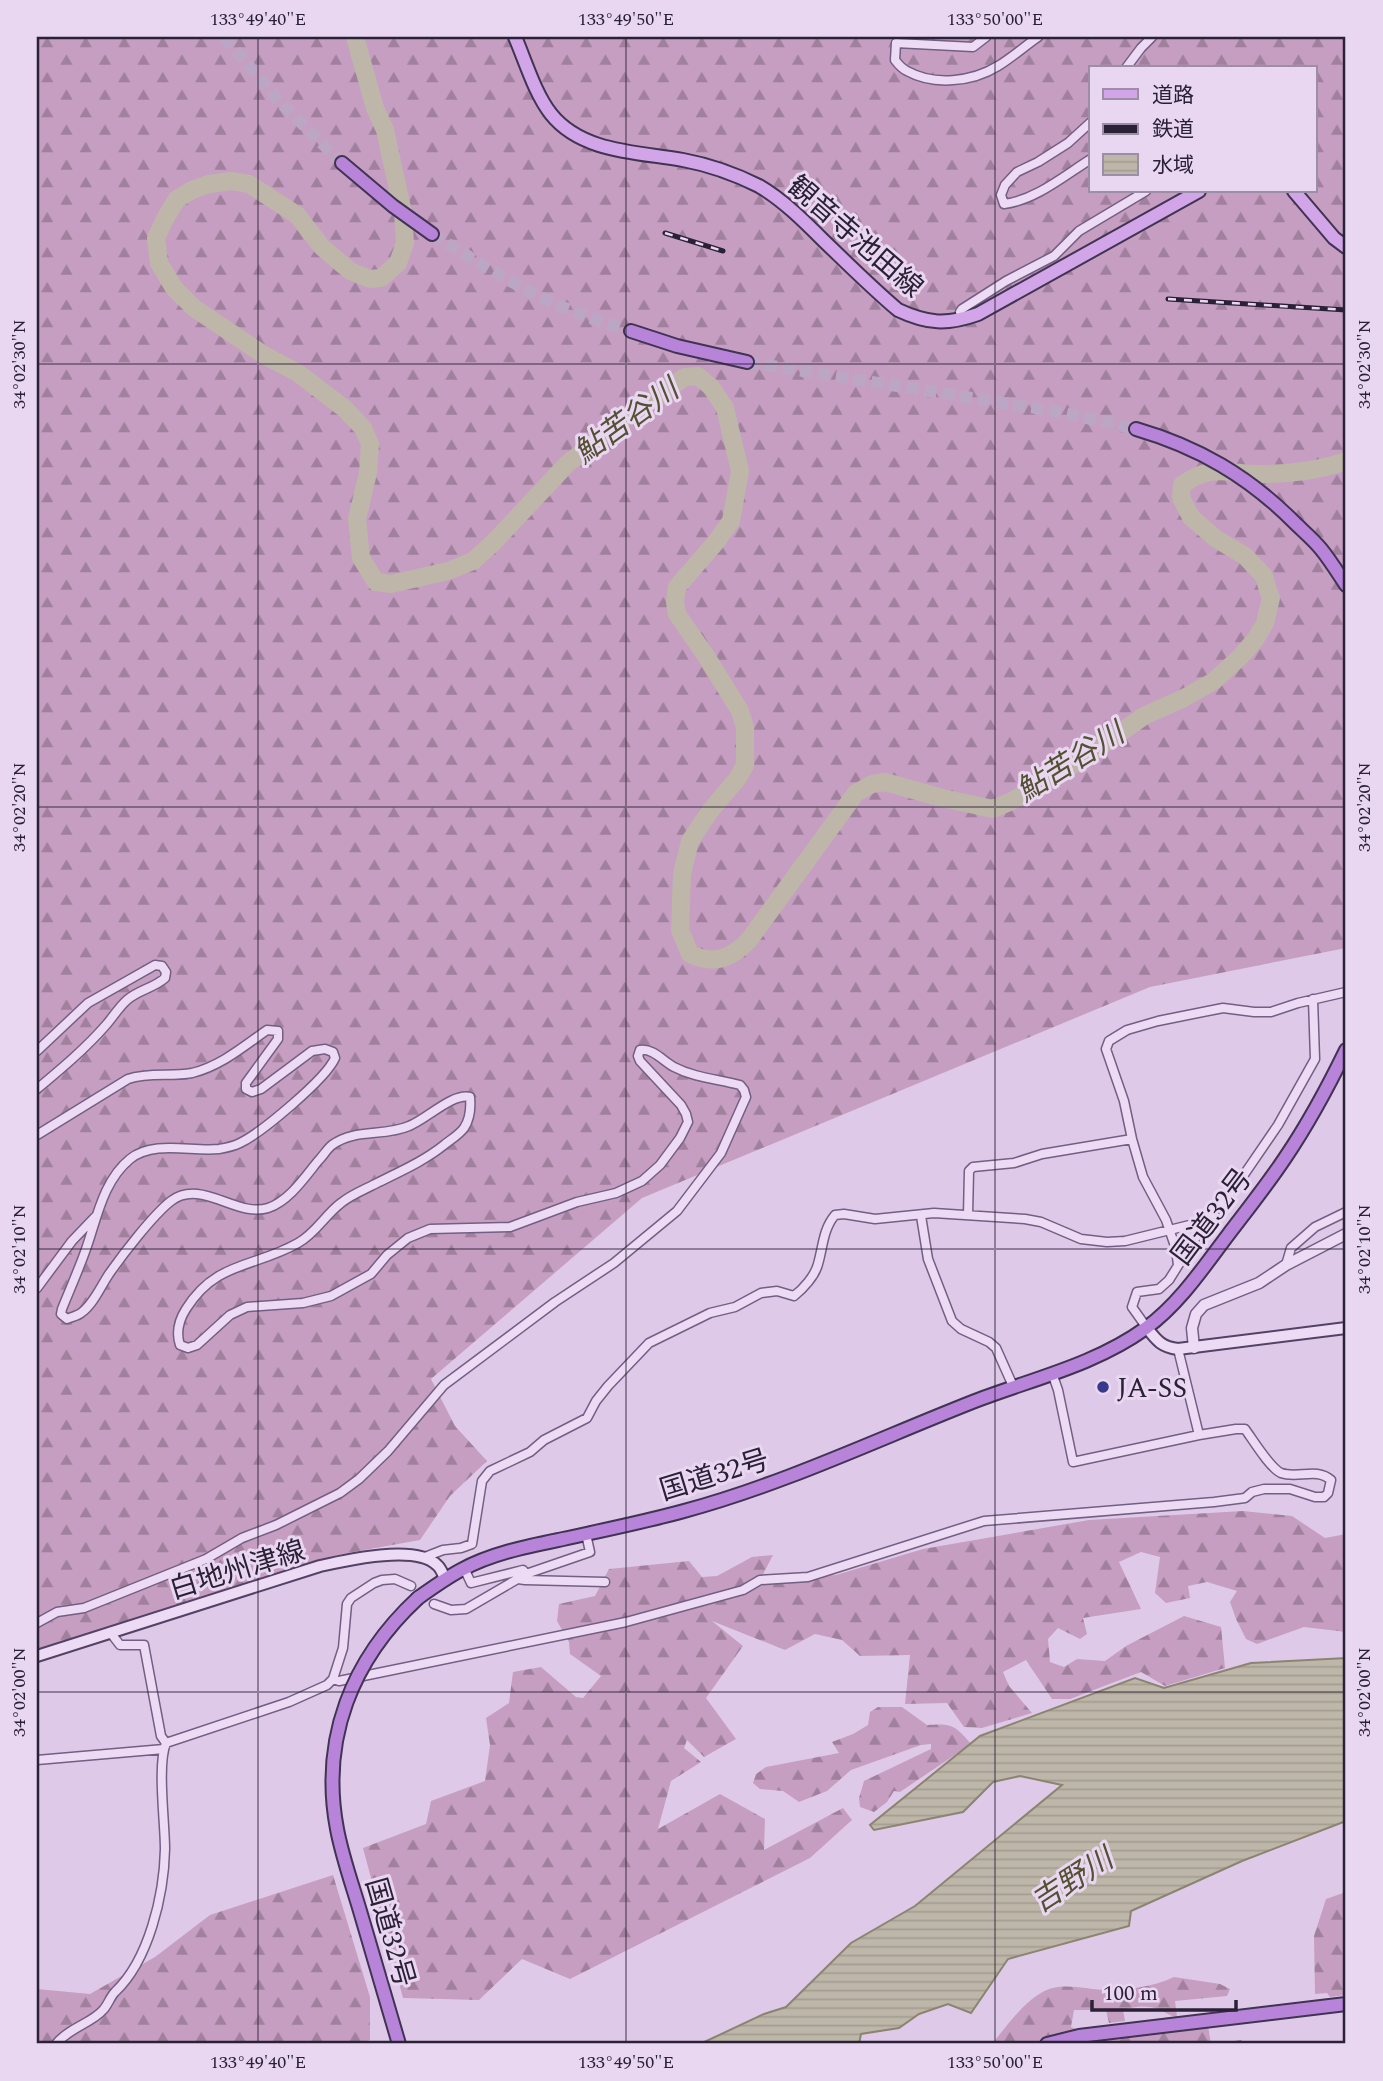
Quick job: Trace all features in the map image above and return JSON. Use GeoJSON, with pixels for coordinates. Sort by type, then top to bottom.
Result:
{"type":"FeatureCollection","features":[{"type":"Feature","properties":{"kind":"highway"},"geometry":{"type":"LineString","coordinates":[[342,163],[427,231]]}},
{"type":"Feature","properties":{"kind":"highway"},"geometry":{"type":"LineString","coordinates":[[631,331],[742,361]]}},
{"type":"Feature","properties":{"kind":"highway"},"geometry":{"type":"LineString","coordinates":[[1136,429],[1188,448],[1218,463],[1269,497],[1320,548],[1346,584]]}},
{"type":"Feature","properties":{"kind":"highway","name":"国道32号"},"geometry":{"type":"LineString","coordinates":[[399,2044],[337,1828],[333,1763],[341,1716],[356,1679],[383,1635],[418,1598],[464,1568],[506,1553],[635,1524],[772,1484],[1120,1345],[1147,1328],[1178,1298],[1207,1263],[1285,1158],[1346,1050]]}},
{"type":"Feature","properties":{"kind":"highway"},"geometry":{"type":"LineString","coordinates":[[1047,2044],[1079,2036],[1346,2004]]}},
{"type":"Feature","properties":{"kind":"main road","name":"観音寺池田線"},"geometry":{"type":"LineString","coordinates":[[515,37],[550,113],[578,137],[594,144],[685,160],[729,172],[761,187],[787,206],[898,310],[930,322],[962,319],[978,314],[1197,192]]}},
{"type":"Feature","properties":{"kind":"main road"},"geometry":{"type":"LineString","coordinates":[[1295,192],[1334,238],[1346,247]]}},
{"type":"Feature","properties":{"kind":"main road"},"geometry":{"type":"LineString","coordinates":[[1147,1328],[1164,1347],[1178,1349],[1346,1328]]}},
{"type":"Feature","properties":{"kind":"main road","name":"白地州津線"},"geometry":{"type":"LineString","coordinates":[[37,1656],[320,1566],[382,1555],[425,1557]]}},
{"type":"Feature","properties":{"kind":"main road"},"geometry":{"type":"LineString","coordinates":[[425,1557],[436,1563],[445,1579]]}},
{"type":"Feature","properties":{"kind":"street"},"geometry":{"type":"LineString","coordinates":[[986,37],[973,47],[895,43],[895,60],[906,71],[934,80],[954,80],[977,76],[999,66],[1038,37]]}},
{"type":"Feature","properties":{"kind":"street"},"geometry":{"type":"LineString","coordinates":[[1128,66],[1152,37]]}},
{"type":"Feature","properties":{"kind":"street"},"geometry":{"type":"LineString","coordinates":[[1089,124],[1068,143],[1017,172],[1005,185],[1001,195],[1004,204],[1017,202],[1042,190],[1089,160]]}},
{"type":"Feature","properties":{"kind":"street"},"geometry":{"type":"LineString","coordinates":[[962,319],[962,309],[1006,281],[1054,256],[1079,231],[1144,192]]}},
{"type":"Feature","properties":{"kind":"street"},"geometry":{"type":"LineString","coordinates":[[37,1051],[88,1003],[155,965],[162,966],[166,972],[165,978],[160,982],[134,994],[124,1002],[107,1024],[37,1089]]}},
{"type":"Feature","properties":{"kind":"street"},"geometry":{"type":"LineString","coordinates":[[1178,1265],[1176,1248],[1169,1230],[1143,1177],[1124,1101],[1106,1049],[1109,1041],[1128,1030],[1158,1021],[1223,1008],[1271,1012],[1346,992]]}},
{"type":"Feature","properties":{"kind":"street"},"geometry":{"type":"LineString","coordinates":[[1147,1328],[1132,1307],[1133,1298],[1137,1292],[1159,1289],[1169,1280],[1206,1221],[1238,1182],[1278,1125],[1315,1059],[1313,999]]}},
{"type":"Feature","properties":{"kind":"street"},"geometry":{"type":"LineString","coordinates":[[37,1135],[128,1079],[140,1075],[192,1073],[223,1061],[267,1030],[278,1031],[278,1039],[246,1083],[246,1090],[252,1092],[261,1088],[312,1051],[325,1049],[333,1052],[335,1058],[332,1066],[264,1127],[240,1143],[220,1149],[146,1150],[130,1159],[104,1195],[86,1250],[62,1309],[61,1314],[67,1319],[87,1308],[113,1269],[172,1200],[185,1194],[202,1195],[252,1209],[265,1209],[287,1196],[331,1146],[345,1138],[360,1133],[405,1128],[421,1121],[455,1098],[470,1097],[469,1117],[464,1127],[437,1151],[346,1199],[309,1236],[296,1244],[229,1270],[211,1280],[197,1293],[178,1328],[180,1345],[188,1348],[197,1345],[230,1315],[247,1307],[303,1303],[331,1296],[371,1275],[387,1255],[408,1238],[430,1229],[509,1227],[577,1202],[616,1193],[642,1181],[660,1165],[688,1122],[687,1114],[675,1097],[640,1061],[639,1050],[649,1050],[687,1073],[740,1085],[746,1097],[721,1153],[677,1211],[614,1263],[555,1302],[444,1385],[388,1451],[359,1479],[340,1493],[276,1525],[242,1538],[206,1559],[83,1608],[57,1612],[37,1623]]}},
{"type":"Feature","properties":{"kind":"street"},"geometry":{"type":"LineString","coordinates":[[968,1215],[969,1171],[973,1167],[1014,1163],[1042,1154],[1132,1139]]}},
{"type":"Feature","properties":{"kind":"street"},"geometry":{"type":"LineString","coordinates":[[1286,1265],[1291,1248],[1315,1227],[1346,1212]]}},
{"type":"Feature","properties":{"kind":"street"},"geometry":{"type":"LineString","coordinates":[[425,1557],[472,1544],[482,1481],[490,1471],[530,1452],[544,1440],[587,1418],[608,1386],[649,1343],[710,1313],[735,1307],[761,1293],[777,1291],[794,1296],[800,1291],[818,1267],[828,1223],[835,1215],[875,1219],[934,1213],[1025,1219],[1041,1222],[1082,1239],[1107,1242],[1125,1241],[1206,1221]]}},
{"type":"Feature","properties":{"kind":"street"},"geometry":{"type":"LineString","coordinates":[[37,1288],[72,1241],[97,1214]]}},
{"type":"Feature","properties":{"kind":"street"},"geometry":{"type":"LineString","coordinates":[[920,1216],[928,1259],[952,1321],[996,1348],[1013,1386]]}},
{"type":"Feature","properties":{"kind":"street"},"geometry":{"type":"LineString","coordinates":[[1194,1348],[1192,1328],[1196,1314],[1204,1305],[1259,1283],[1286,1265],[1346,1234]]}},
{"type":"Feature","properties":{"kind":"street"},"geometry":{"type":"LineString","coordinates":[[1178,1349],[1199,1435]]}},
{"type":"Feature","properties":{"kind":"street"},"geometry":{"type":"LineString","coordinates":[[333,1679],[339,1681],[626,1622],[743,1591],[760,1580],[808,1577],[984,1521],[1214,1502],[1245,1498],[1252,1492],[1264,1489],[1290,1489],[1315,1497],[1324,1497],[1328,1493],[1331,1480],[1326,1475],[1288,1475],[1278,1471],[1245,1429],[1199,1435],[1073,1462],[1052,1373]]}},
{"type":"Feature","properties":{"kind":"street"},"geometry":{"type":"LineString","coordinates":[[434,1604],[451,1610],[466,1609],[522,1576],[590,1552],[586,1534]]}},
{"type":"Feature","properties":{"kind":"street"},"geometry":{"type":"LineString","coordinates":[[464,1568],[471,1583],[523,1570],[522,1576]]}},
{"type":"Feature","properties":{"kind":"street"},"geometry":{"type":"LineString","coordinates":[[522,1576],[525,1580],[605,1582]]}},
{"type":"Feature","properties":{"kind":"street"},"geometry":{"type":"LineString","coordinates":[[37,1760],[165,1746],[289,1702],[327,1685],[333,1679],[343,1648],[347,1604],[351,1598],[374,1583],[389,1578],[411,1586]]}},
{"type":"Feature","properties":{"kind":"street"},"geometry":{"type":"LineString","coordinates":[[56,2044],[70,2031],[103,2011],[119,1990],[135,1964],[154,1921],[161,1884],[165,1746],[144,1645],[120,1645],[110,1632]]}},
{"type":"Feature","properties":{"kind":"green space"},"geometry":{"type":"Polygon","coordinates":[[[37,37],[1346,37],[1346,948],[1150,987],[642,1198],[431,1379],[455,1426],[487,1461],[450,1496],[420,1540],[342,1554],[37,1649],[37,37]]]}},
{"type":"Feature","properties":{"kind":"green space"},"geometry":{"type":"Polygon","coordinates":[[[1243,1511],[1292,1516],[1325,1538],[1346,1534],[1346,1632],[1304,1627],[1257,1644],[1246,1639],[1236,1619],[1230,1602],[1237,1591],[1207,1582],[1188,1586],[1190,1598],[1166,1603],[1155,1593],[1160,1557],[1141,1552],[1119,1562],[1141,1609],[1083,1618],[1087,1634],[1080,1639],[1058,1628],[1048,1639],[1050,1662],[1064,1667],[1077,1659],[1105,1661],[1126,1646],[1184,1616],[1221,1627],[1225,1668],[1165,1686],[1141,1672],[1070,1699],[1052,1699],[1026,1660],[1003,1672],[1009,1686],[1032,1713],[982,1728],[964,1727],[947,1703],[905,1704],[910,1655],[860,1656],[842,1640],[815,1634],[785,1650],[712,1621],[743,1646],[706,1698],[736,1739],[704,1757],[687,1740],[684,1748],[701,1762],[671,1781],[658,1829],[720,1794],[765,1819],[764,1850],[843,1808],[852,1820],[810,1858],[570,1979],[522,1959],[479,2000],[403,1998],[363,1848],[426,1824],[431,1801],[485,1781],[490,1745],[486,1718],[509,1703],[513,1672],[541,1667],[576,1697],[583,1698],[601,1676],[570,1654],[569,1642],[557,1621],[559,1604],[595,1596],[609,1569],[689,1561],[702,1577],[717,1576],[752,1557],[773,1555],[760,1580],[836,1575],[923,1549],[1089,1520],[1243,1511]]]}},
{"type":"Feature","properties":{"kind":"green space"},"geometry":{"type":"Polygon","coordinates":[[[878,1707],[902,1707],[927,1725],[942,1724],[952,1727],[971,1744],[900,1792],[894,1791],[887,1802],[874,1812],[860,1807],[859,1798],[864,1781],[931,1749],[931,1744],[921,1745],[851,1770],[827,1791],[799,1802],[783,1791],[760,1789],[753,1783],[756,1774],[766,1767],[839,1753],[832,1742],[868,1725],[870,1712],[878,1707]]]}},
{"type":"Feature","properties":{"kind":"green space"},"geometry":{"type":"Polygon","coordinates":[[[333,1875],[370,1997],[370,2040],[360,2044],[37,2044],[37,1989],[90,1994],[155,1957],[210,1915],[333,1875]]]}},
{"type":"Feature","properties":{"kind":"green space"},"geometry":{"type":"Polygon","coordinates":[[[1346,1892],[1346,1995],[1330,1997],[1327,1993],[1315,1994],[1314,1936],[1326,1899],[1346,1892]]]}},
{"type":"Feature","properties":{"kind":"green space"},"geometry":{"type":"Polygon","coordinates":[[[1174,1977],[1220,1984],[1230,1989],[1227,1996],[1175,2001],[1177,2017],[1155,2008],[1137,2007],[1123,2010],[1125,2021],[1109,2023],[1106,2010],[1074,2010],[1071,2027],[1102,2039],[1208,2026],[1211,2044],[992,2044],[1021,2010],[1048,1989],[1131,1989],[1174,1977]]]}},
{"type":"Feature","properties":{"kind":"green space"},"geometry":{"type":"Polygon","coordinates":[[[1241,2040],[1244,2044],[1211,2044],[1241,2040]]]}},
{"type":"Feature","properties":{"kind":"water","name":"吉野川"},"geometry":{"type":"Polygon","coordinates":[[[1346,1658],[1346,1821],[1242,1861],[1131,1911],[1129,1926],[1008,1959],[971,2013],[948,2004],[919,2014],[899,2028],[861,2034],[859,2044],[700,2044],[764,2014],[786,2007],[851,1943],[915,1906],[1062,1785],[1020,1776],[993,1782],[963,1812],[874,1830],[870,1825],[980,1736],[1135,1678],[1164,1688],[1251,1663],[1346,1658]]]}},
{"type":"Feature","properties":{"kind":"waterway","name":"鮎苦谷川"},"geometry":{"type":"LineString","coordinates":[[355,37],[375,108],[385,130],[403,213],[405,243],[398,263],[381,278],[370,279],[350,271],[322,247],[297,215],[249,184],[231,181],[209,184],[177,199],[156,238],[159,263],[174,288],[194,308],[264,355],[298,373],[345,409],[363,428],[370,444],[368,473],[357,519],[361,558],[376,582],[391,584],[448,571],[473,561],[567,464],[630,414],[685,377],[698,376],[711,387],[725,408],[740,471],[731,521],[677,587],[675,602],[677,614],[740,711],[745,728],[745,765],[690,841],[682,874],[680,930],[690,954],[707,959],[722,958],[742,947],[856,793],[872,784],[885,782],[993,809],[1012,801],[1081,760],[1144,716],[1214,681],[1255,640],[1265,623],[1271,598],[1264,576],[1245,556],[1215,538],[1191,517],[1181,498],[1182,485],[1211,472],[1293,473],[1346,461]]}},
{"type":"Feature","properties":{"kind":"tunnel"},"geometry":{"type":"LineString","coordinates":[[224,37],[278,100],[342,163]]}},
{"type":"Feature","properties":{"kind":"tunnel"},"geometry":{"type":"LineString","coordinates":[[432,234],[547,300],[631,331]]}},
{"type":"Feature","properties":{"kind":"tunnel"},"geometry":{"type":"LineString","coordinates":[[747,362],[1060,412],[1136,429]]}},
{"type":"Feature","properties":{"kind":"railway"},"geometry":{"type":"LineString","coordinates":[[665,233],[723,251]]}},
{"type":"Feature","properties":{"kind":"railway"},"geometry":{"type":"LineString","coordinates":[[1168,299],[1346,310]]}},
{"type":"Feature","properties":{"kind":"place","name":"JA-SS"},"geometry":{"type":"Point","coordinates":[1103,1387]}}]}
